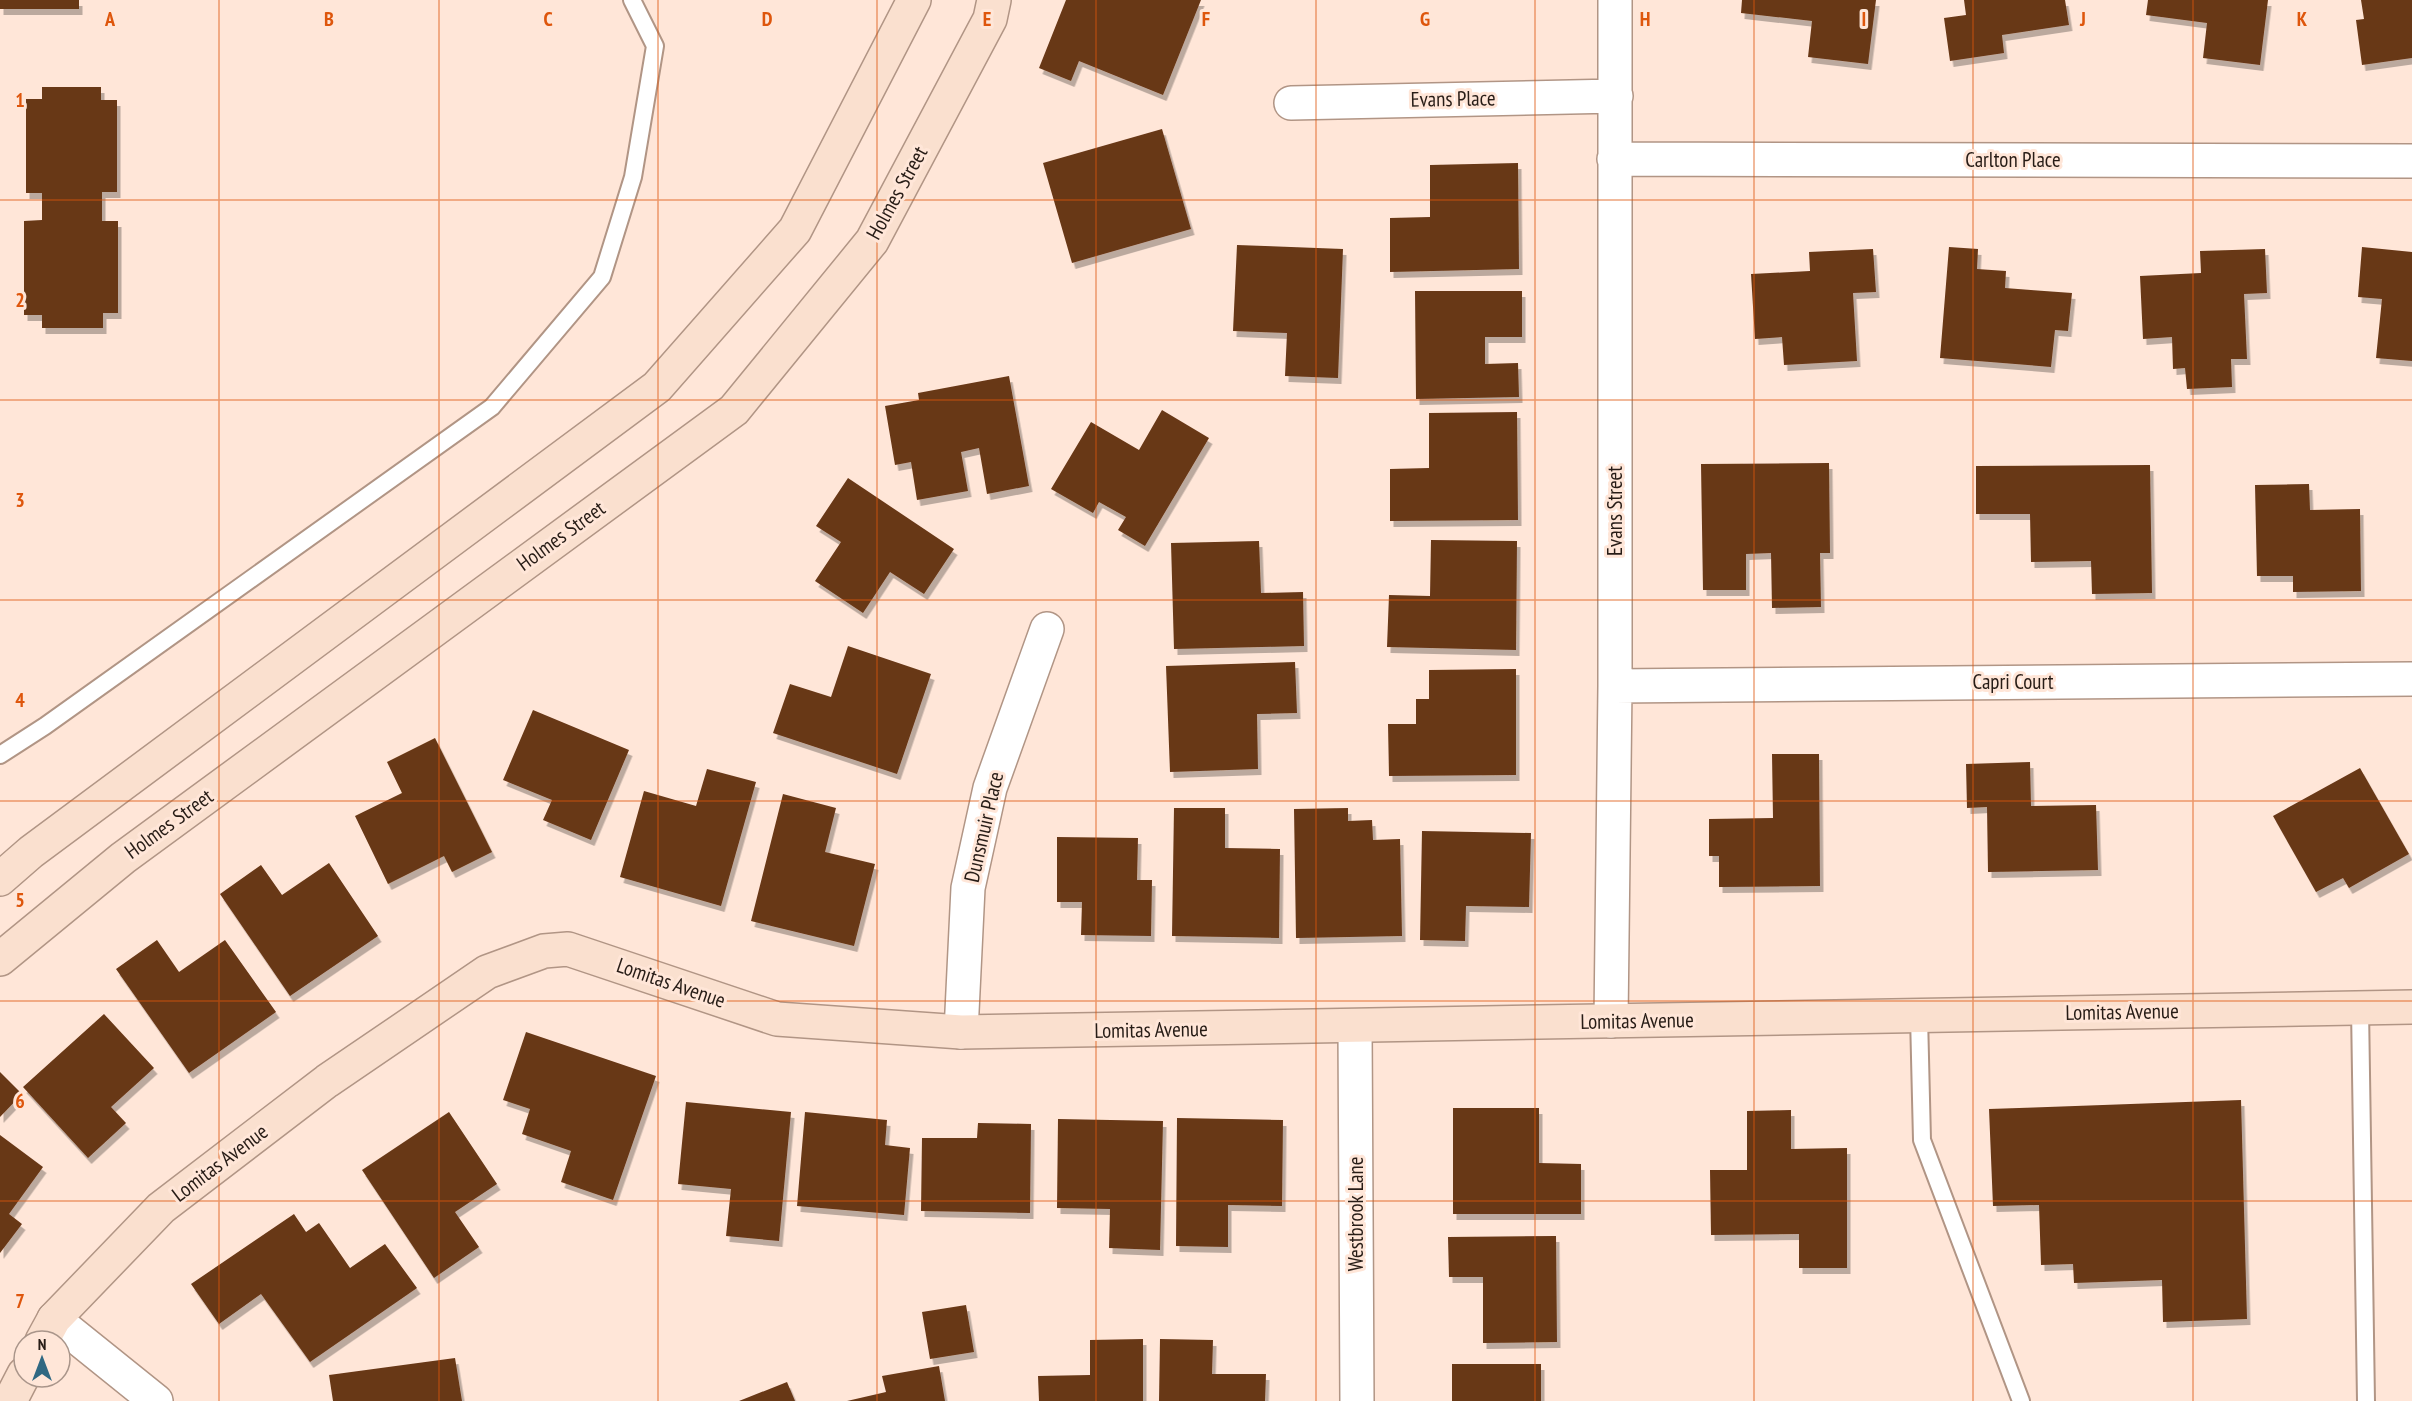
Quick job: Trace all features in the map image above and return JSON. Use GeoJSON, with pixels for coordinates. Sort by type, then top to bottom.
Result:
{"type":"FeatureCollection","features":[{"type":"Feature","properties":{"kind":"main road"},"geometry":{"type":"LineString","coordinates":[[0,879],[31,852],[657,387],[795,230],[914,0]]}},
{"type":"Feature","properties":{"kind":"main road","name":"Holmes Street"},"geometry":{"type":"LineString","coordinates":[[0,959],[123,858],[734,410],[872,241],[990,19],[994,0]]}},
{"type":"Feature","properties":{"kind":"main road","name":"Lomitas Avenue"},"geometry":{"type":"LineString","coordinates":[[49,1329],[161,1208],[327,1081],[487,972],[544,951],[568,949],[777,1019],[961,1032],[2412,1007]]}},
{"type":"Feature","properties":{"kind":"street","name":"Evans Street"},"geometry":{"type":"LineString","coordinates":[[1611,1021],[1615,686],[1615,0]]}},
{"type":"Feature","properties":{"kind":"street","name":"Evans Place"},"geometry":{"type":"LineString","coordinates":[[1291,103],[1616,96]]}},
{"type":"Feature","properties":{"kind":"street","name":"Carlton Place"},"geometry":{"type":"LineString","coordinates":[[1614,159],[2412,161]]}},
{"type":"Feature","properties":{"kind":"street","name":"Dunsmuir Place"},"geometry":{"type":"LineString","coordinates":[[961,1032],[968,888],[990,788],[1047,629]]}},
{"type":"Feature","properties":{"kind":"street","name":"Capri Court"},"geometry":{"type":"LineString","coordinates":[[1615,686],[2412,679]]}},
{"type":"Feature","properties":{"kind":"street","name":"Westbrook Lane"},"geometry":{"type":"LineString","coordinates":[[1355,1027],[1357,1401]]}},
{"type":"Feature","properties":{"kind":"street"},"geometry":{"type":"LineString","coordinates":[[72,1346],[156,1401]]}},
{"type":"Feature","properties":{"kind":"lane"},"geometry":{"type":"LineString","coordinates":[[0,755],[45,726],[492,407],[602,277],[633,177],[655,46],[632,0]]}},
{"type":"Feature","properties":{"kind":"lane"},"geometry":{"type":"LineString","coordinates":[[2360,1008],[2366,1401]]}},
{"type":"Feature","properties":{"kind":"lane"},"geometry":{"type":"LineString","coordinates":[[1919,1016],[1922,1140],[2021,1401]]}},
{"type":"Feature","properties":{"kind":"building"},"geometry":{"type":"Polygon","coordinates":[[[0,0],[79,0],[79,9],[0,9],[0,0]]]}},
{"type":"Feature","properties":{"kind":"building"},"geometry":{"type":"Polygon","coordinates":[[[1066,0],[1201,0],[1163,95],[1079,61],[1071,81],[1039,68],[1066,0]]]}},
{"type":"Feature","properties":{"kind":"building"},"geometry":{"type":"Polygon","coordinates":[[[1742,0],[1876,0],[1868,64],[1808,57],[1812,21],[1741,13],[1742,0]]]}},
{"type":"Feature","properties":{"kind":"building"},"geometry":{"type":"Polygon","coordinates":[[[1964,0],[2065,0],[2069,25],[2002,35],[2004,53],[1950,61],[1944,18],[1966,15],[1964,0]]]}},
{"type":"Feature","properties":{"kind":"building"},"geometry":{"type":"Polygon","coordinates":[[[2148,0],[2268,0],[2260,65],[2203,58],[2207,23],[2146,15],[2148,0]]]}},
{"type":"Feature","properties":{"kind":"building"},"geometry":{"type":"Polygon","coordinates":[[[2361,0],[2412,0],[2412,58],[2362,65],[2356,20],[2364,19],[2361,0]]]}},
{"type":"Feature","properties":{"kind":"building"},"geometry":{"type":"Polygon","coordinates":[[[42,87],[101,87],[101,100],[117,100],[117,192],[102,192],[102,221],[118,221],[118,313],[103,313],[103,328],[42,328],[42,315],[24,315],[24,221],[42,220],[42,193],[26,193],[26,99],[42,99],[42,87]]]}},
{"type":"Feature","properties":{"kind":"building"},"geometry":{"type":"Polygon","coordinates":[[[1162,129],[1191,229],[1072,263],[1043,163],[1162,129]]]}},
{"type":"Feature","properties":{"kind":"building"},"geometry":{"type":"Polygon","coordinates":[[[1518,163],[1519,269],[1390,272],[1390,218],[1430,217],[1430,165],[1518,163]]]}},
{"type":"Feature","properties":{"kind":"building"},"geometry":{"type":"Polygon","coordinates":[[[1237,245],[1343,249],[1338,378],[1285,376],[1287,333],[1233,331],[1237,245]]]}},
{"type":"Feature","properties":{"kind":"building"},"geometry":{"type":"Polygon","coordinates":[[[1949,247],[1978,249],[1977,269],[2006,271],[2005,288],[2072,293],[2068,331],[2055,330],[2051,367],[1940,358],[1949,247]]]}},
{"type":"Feature","properties":{"kind":"building"},"geometry":{"type":"Polygon","coordinates":[[[2362,247],[2412,252],[2412,361],[2376,358],[2382,299],[2358,297],[2362,247]]]}},
{"type":"Feature","properties":{"kind":"building"},"geometry":{"type":"Polygon","coordinates":[[[1873,249],[1876,292],[1853,293],[1857,361],[1784,365],[1782,337],[1755,339],[1751,274],[1810,271],[1809,252],[1873,249]]]}},
{"type":"Feature","properties":{"kind":"building"},"geometry":{"type":"Polygon","coordinates":[[[2265,249],[2267,293],[2244,294],[2247,359],[2231,359],[2232,387],[2187,389],[2185,368],[2173,369],[2172,337],[2143,339],[2140,276],[2201,273],[2200,251],[2265,249]]]}},
{"type":"Feature","properties":{"kind":"building"},"geometry":{"type":"Polygon","coordinates":[[[1415,291],[1522,291],[1522,337],[1485,337],[1485,364],[1518,363],[1519,397],[1416,399],[1415,291]]]}},
{"type":"Feature","properties":{"kind":"building"},"geometry":{"type":"Polygon","coordinates":[[[1009,376],[1029,486],[987,494],[979,448],[961,452],[968,491],[917,500],[911,462],[895,465],[885,406],[919,400],[918,393],[1009,376]]]}},
{"type":"Feature","properties":{"kind":"building"},"geometry":{"type":"Polygon","coordinates":[[[1162,410],[1209,438],[1145,546],[1118,530],[1126,517],[1099,502],[1093,513],[1051,489],[1091,422],[1139,450],[1162,410]]]}},
{"type":"Feature","properties":{"kind":"building"},"geometry":{"type":"Polygon","coordinates":[[[1517,412],[1518,520],[1390,521],[1390,469],[1429,468],[1429,413],[1517,412]]]}},
{"type":"Feature","properties":{"kind":"building"},"geometry":{"type":"Polygon","coordinates":[[[1829,463],[1830,553],[1820,553],[1821,607],[1772,608],[1771,553],[1746,554],[1746,590],[1703,590],[1701,464],[1829,463]]]}},
{"type":"Feature","properties":{"kind":"building"},"geometry":{"type":"Polygon","coordinates":[[[2150,465],[2152,593],[2092,594],[2091,561],[2031,562],[2030,514],[1976,514],[1976,466],[2150,465]]]}},
{"type":"Feature","properties":{"kind":"building"},"geometry":{"type":"Polygon","coordinates":[[[848,478],[954,549],[924,594],[890,572],[863,613],[815,581],[841,542],[816,526],[848,478]]]}},
{"type":"Feature","properties":{"kind":"building"},"geometry":{"type":"Polygon","coordinates":[[[2309,484],[2310,510],[2360,509],[2361,591],[2293,592],[2293,576],[2257,576],[2255,485],[2309,484]]]}},
{"type":"Feature","properties":{"kind":"building"},"geometry":{"type":"Polygon","coordinates":[[[1431,540],[1517,541],[1516,650],[1387,647],[1389,595],[1430,596],[1431,540]]]}},
{"type":"Feature","properties":{"kind":"building"},"geometry":{"type":"Polygon","coordinates":[[[1259,541],[1261,593],[1303,592],[1304,646],[1174,649],[1171,543],[1259,541]]]}},
{"type":"Feature","properties":{"kind":"building"},"geometry":{"type":"Polygon","coordinates":[[[848,646],[931,674],[897,774],[773,733],[790,684],[831,697],[848,646]]]}},
{"type":"Feature","properties":{"kind":"building"},"geometry":{"type":"Polygon","coordinates":[[[1295,662],[1297,713],[1257,714],[1258,769],[1170,772],[1166,666],[1295,662]]]}},
{"type":"Feature","properties":{"kind":"building"},"geometry":{"type":"Polygon","coordinates":[[[1516,669],[1516,775],[1389,776],[1388,724],[1416,724],[1416,699],[1429,699],[1429,670],[1516,669]]]}},
{"type":"Feature","properties":{"kind":"building"},"geometry":{"type":"Polygon","coordinates":[[[533,710],[629,750],[591,840],[543,820],[552,800],[503,780],[533,710]]]}},
{"type":"Feature","properties":{"kind":"building"},"geometry":{"type":"Polygon","coordinates":[[[435,738],[492,852],[452,872],[444,856],[388,884],[355,816],[402,793],[387,762],[435,738]]]}},
{"type":"Feature","properties":{"kind":"building"},"geometry":{"type":"Polygon","coordinates":[[[1772,754],[1819,754],[1820,886],[1719,887],[1719,856],[1709,856],[1709,819],[1773,818],[1772,754]]]}},
{"type":"Feature","properties":{"kind":"building"},"geometry":{"type":"Polygon","coordinates":[[[2030,762],[2031,806],[2096,805],[2098,870],[1988,872],[1987,807],[1967,808],[1966,764],[2030,762]]]}},
{"type":"Feature","properties":{"kind":"building"},"geometry":{"type":"Polygon","coordinates":[[[2360,768],[2409,854],[2349,888],[2343,878],[2316,892],[2273,816],[2360,768]]]}},
{"type":"Feature","properties":{"kind":"building"},"geometry":{"type":"Polygon","coordinates":[[[707,769],[756,782],[721,906],[620,877],[644,791],[696,806],[707,769]]]}},
{"type":"Feature","properties":{"kind":"building"},"geometry":{"type":"Polygon","coordinates":[[[783,794],[836,808],[825,852],[875,864],[854,946],[751,921],[783,794]]]}},
{"type":"Feature","properties":{"kind":"building"},"geometry":{"type":"Polygon","coordinates":[[[1174,808],[1225,808],[1225,848],[1280,849],[1279,938],[1172,936],[1174,808]]]}},
{"type":"Feature","properties":{"kind":"building"},"geometry":{"type":"Polygon","coordinates":[[[1348,808],[1348,821],[1372,820],[1373,840],[1400,839],[1402,936],[1296,938],[1294,809],[1348,808]]]}},
{"type":"Feature","properties":{"kind":"building"},"geometry":{"type":"Polygon","coordinates":[[[1422,831],[1531,833],[1529,907],[1466,906],[1465,941],[1420,940],[1422,831]]]}},
{"type":"Feature","properties":{"kind":"building"},"geometry":{"type":"Polygon","coordinates":[[[1057,837],[1138,838],[1137,880],[1152,880],[1151,936],[1081,935],[1082,902],[1057,902],[1057,837]]]}},
{"type":"Feature","properties":{"kind":"building"},"geometry":{"type":"Polygon","coordinates":[[[329,863],[378,936],[290,996],[220,894],[261,865],[282,895],[329,863]]]}},
{"type":"Feature","properties":{"kind":"building"},"geometry":{"type":"Polygon","coordinates":[[[157,940],[179,972],[225,940],[276,1012],[189,1073],[116,969],[157,940]]]}},
{"type":"Feature","properties":{"kind":"building"},"geometry":{"type":"Polygon","coordinates":[[[104,1014],[154,1068],[111,1107],[126,1123],[88,1158],[23,1087],[104,1014]]]}},
{"type":"Feature","properties":{"kind":"building"},"geometry":{"type":"Polygon","coordinates":[[[526,1032],[656,1076],[613,1200],[561,1182],[571,1151],[522,1134],[530,1109],[503,1100],[526,1032]]]}},
{"type":"Feature","properties":{"kind":"building"},"geometry":{"type":"Polygon","coordinates":[[[0,1072],[22,1094],[0,1117],[0,1072]]]}},
{"type":"Feature","properties":{"kind":"building"},"geometry":{"type":"Polygon","coordinates":[[[2241,1100],[2247,1319],[2163,1322],[2162,1280],[2074,1283],[2073,1264],[2041,1265],[2039,1205],[1993,1206],[1989,1109],[2241,1100]]]}},
{"type":"Feature","properties":{"kind":"building"},"geometry":{"type":"Polygon","coordinates":[[[686,1102],[791,1112],[779,1241],[726,1236],[731,1189],[678,1184],[686,1102]]]}},
{"type":"Feature","properties":{"kind":"building"},"geometry":{"type":"Polygon","coordinates":[[[1453,1108],[1539,1108],[1539,1163],[1581,1164],[1581,1214],[1453,1214],[1453,1108]]]}},
{"type":"Feature","properties":{"kind":"building"},"geometry":{"type":"Polygon","coordinates":[[[1791,1110],[1791,1149],[1847,1148],[1847,1268],[1799,1268],[1799,1234],[1711,1235],[1710,1170],[1747,1170],[1747,1111],[1791,1110]]]}},
{"type":"Feature","properties":{"kind":"building"},"geometry":{"type":"Polygon","coordinates":[[[449,1112],[497,1184],[455,1212],[479,1247],[434,1278],[362,1170],[449,1112]]]}},
{"type":"Feature","properties":{"kind":"building"},"geometry":{"type":"Polygon","coordinates":[[[805,1112],[887,1120],[885,1145],[910,1148],[904,1215],[797,1206],[805,1112]]]}},
{"type":"Feature","properties":{"kind":"building"},"geometry":{"type":"Polygon","coordinates":[[[1177,1118],[1283,1120],[1282,1206],[1228,1205],[1228,1247],[1176,1246],[1177,1118]]]}},
{"type":"Feature","properties":{"kind":"building"},"geometry":{"type":"Polygon","coordinates":[[[1058,1119],[1163,1121],[1160,1250],[1109,1248],[1110,1209],[1057,1208],[1058,1119]]]}},
{"type":"Feature","properties":{"kind":"building"},"geometry":{"type":"Polygon","coordinates":[[[978,1123],[1031,1124],[1030,1213],[921,1211],[922,1138],[977,1138],[978,1123]]]}},
{"type":"Feature","properties":{"kind":"building"},"geometry":{"type":"Polygon","coordinates":[[[0,1135],[43,1167],[9,1214],[22,1224],[0,1253],[0,1135]]]}},
{"type":"Feature","properties":{"kind":"building"},"geometry":{"type":"Polygon","coordinates":[[[294,1214],[306,1232],[319,1223],[350,1268],[385,1244],[417,1288],[310,1362],[261,1294],[219,1324],[191,1284],[294,1214]]]}},
{"type":"Feature","properties":{"kind":"building"},"geometry":{"type":"Polygon","coordinates":[[[1556,1236],[1557,1342],[1483,1343],[1483,1277],[1449,1277],[1448,1237],[1556,1236]]]}},
{"type":"Feature","properties":{"kind":"building"},"geometry":{"type":"Polygon","coordinates":[[[966,1305],[974,1352],[930,1359],[922,1312],[966,1305]]]}},
{"type":"Feature","properties":{"kind":"building"},"geometry":{"type":"Polygon","coordinates":[[[1143,1339],[1143,1401],[1039,1401],[1038,1376],[1090,1375],[1090,1340],[1143,1339]]]}},
{"type":"Feature","properties":{"kind":"building"},"geometry":{"type":"Polygon","coordinates":[[[1160,1339],[1213,1340],[1212,1374],[1266,1374],[1265,1401],[1159,1401],[1160,1339]]]}},
{"type":"Feature","properties":{"kind":"building"},"geometry":{"type":"Polygon","coordinates":[[[455,1358],[462,1401],[333,1401],[329,1375],[455,1358]]]}},
{"type":"Feature","properties":{"kind":"building"},"geometry":{"type":"Polygon","coordinates":[[[1452,1364],[1541,1364],[1541,1401],[1452,1401],[1452,1364]]]}},
{"type":"Feature","properties":{"kind":"building"},"geometry":{"type":"Polygon","coordinates":[[[939,1366],[945,1401],[847,1401],[886,1392],[882,1376],[939,1366]]]}},
{"type":"Feature","properties":{"kind":"building"},"geometry":{"type":"Polygon","coordinates":[[[787,1382],[795,1401],[739,1401],[787,1382]]]}}]}
